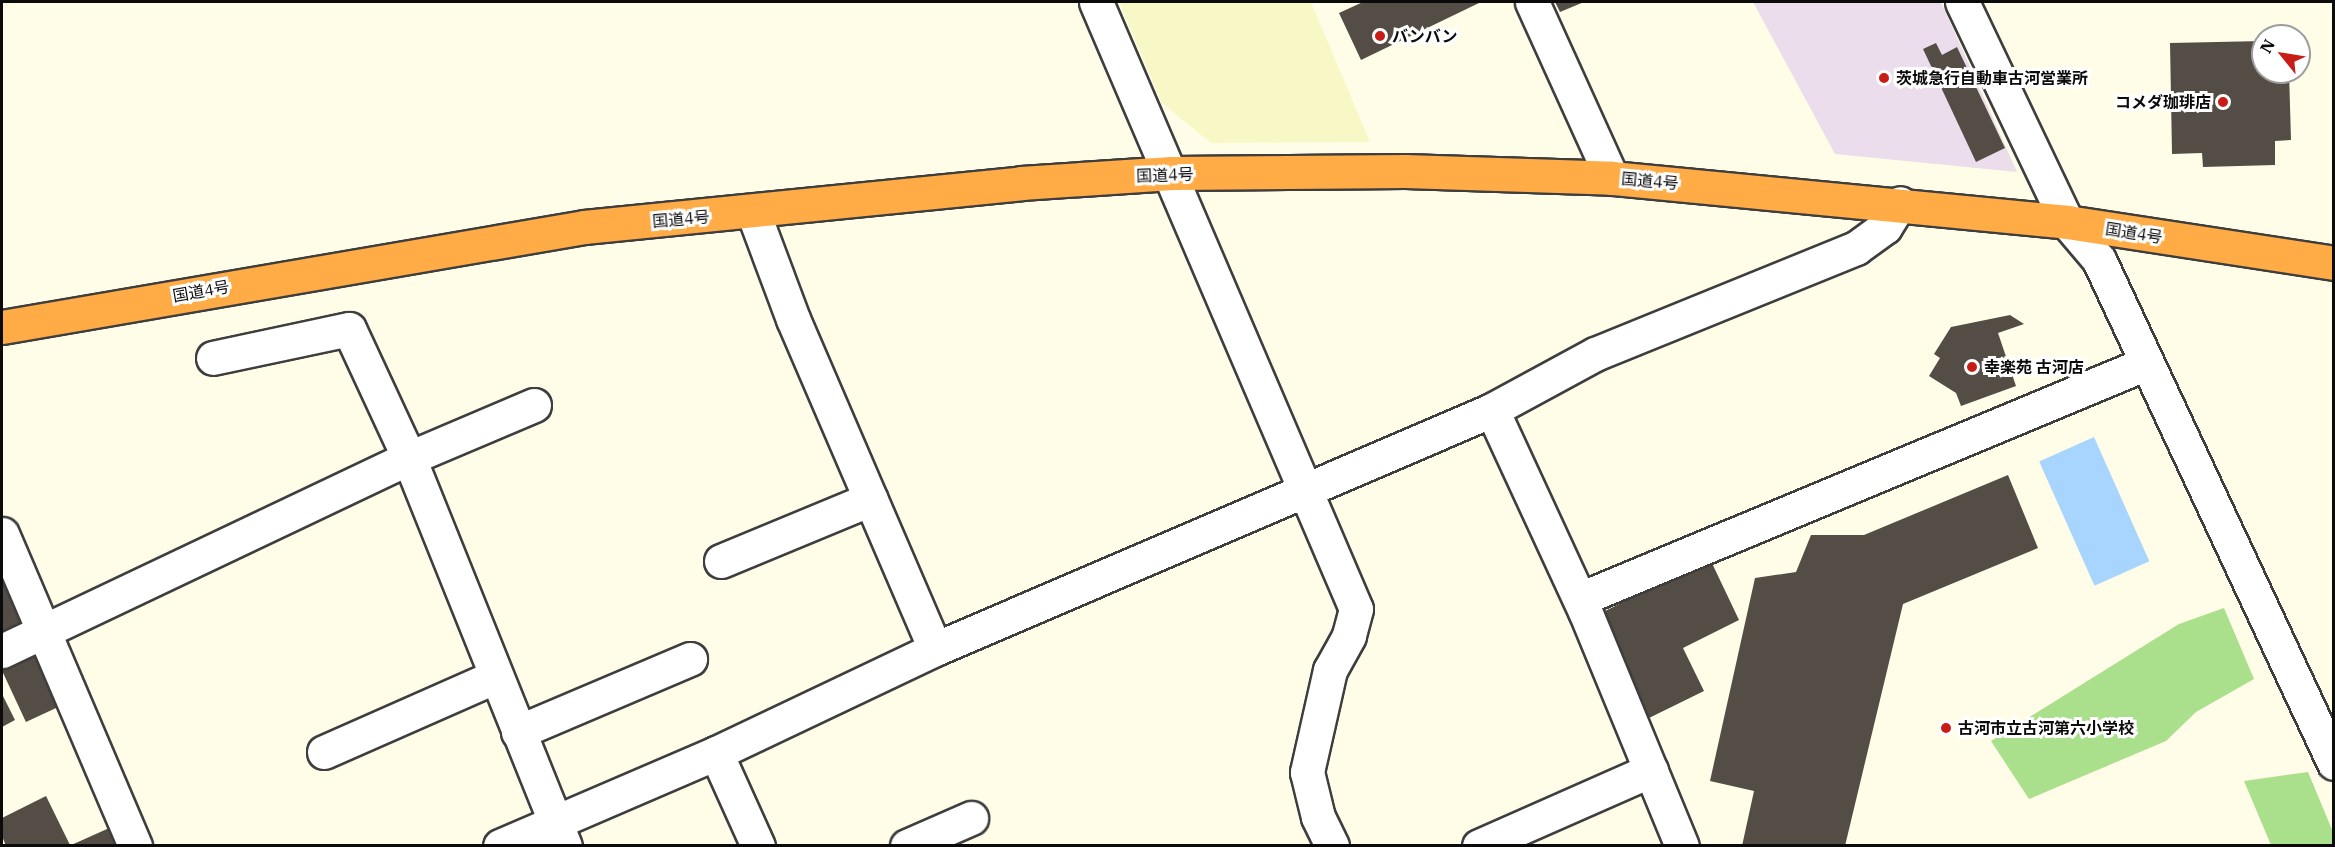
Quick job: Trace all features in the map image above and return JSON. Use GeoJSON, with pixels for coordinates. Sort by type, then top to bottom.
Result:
{"type":"FeatureCollection","features":[{"type":"Feature","properties":{"kind":"highway","name":"国道4号"},"geometry":{"type":"LineString","coordinates":[[2,327],[584,227],[753,212],[1021,183],[1173,174],[1405,171],[1612,178],[1900,203],[2067,222],[2334,263]]}},
{"type":"Feature","properties":{"kind":"street"},"geometry":{"type":"LineString","coordinates":[[1096,2],[1173,174],[1304,492],[1356,609],[1349,636],[1330,669],[1307,772],[1318,817],[1332,846]]}},
{"type":"Feature","properties":{"kind":"street"},"geometry":{"type":"LineString","coordinates":[[1532,2],[1612,178]]}},
{"type":"Feature","properties":{"kind":"street"},"geometry":{"type":"LineString","coordinates":[[1962,2],[2067,222],[2099,260],[2334,763]]}},
{"type":"Feature","properties":{"kind":"street"},"geometry":{"type":"LineString","coordinates":[[500,846],[559,834],[716,753],[935,649],[1492,410],[1594,354],[1856,248],[1885,227],[1900,203]]}},
{"type":"Feature","properties":{"kind":"street"},"geometry":{"type":"LineString","coordinates":[[753,212],[793,319],[935,649]]}},
{"type":"Feature","properties":{"kind":"street"},"geometry":{"type":"LineString","coordinates":[[213,358],[349,329],[409,458],[559,834]]}},
{"type":"Feature","properties":{"kind":"street"},"geometry":{"type":"LineString","coordinates":[[1580,599],[2146,363]]}},
{"type":"Feature","properties":{"kind":"street"},"geometry":{"type":"LineString","coordinates":[[2,651],[409,458],[534,405]]}},
{"type":"Feature","properties":{"kind":"street"},"geometry":{"type":"LineString","coordinates":[[1492,410],[1580,599],[1682,846]]}},
{"type":"Feature","properties":{"kind":"street"},"geometry":{"type":"LineString","coordinates":[[722,561],[871,500]]}},
{"type":"Feature","properties":{"kind":"street"},"geometry":{"type":"LineString","coordinates":[[2,534],[135,846]]}},
{"type":"Feature","properties":{"kind":"street"},"geometry":{"type":"LineString","coordinates":[[518,732],[690,659]]}},
{"type":"Feature","properties":{"kind":"street"},"geometry":{"type":"LineString","coordinates":[[324,752],[495,676]]}},
{"type":"Feature","properties":{"kind":"street"},"geometry":{"type":"LineString","coordinates":[[716,753],[758,846]]}},
{"type":"Feature","properties":{"kind":"street"},"geometry":{"type":"LineString","coordinates":[[1479,846],[1651,770]]}},
{"type":"Feature","properties":{"kind":"street"},"geometry":{"type":"LineString","coordinates":[[907,846],[971,818]]}},
{"type":"Feature","properties":{"kind":"shaded area","name":"茨城急行自動車古河営業所"},"geometry":{"type":"Polygon","coordinates":[[[1753,2],[1941,2],[2017,172],[1835,154],[1753,2]]]}},
{"type":"Feature","properties":{"kind":"green space"},"geometry":{"type":"Polygon","coordinates":[[[1119,2],[1311,2],[1370,142],[1211,143],[1162,103],[1119,2]]]}},
{"type":"Feature","properties":{"kind":"green space"},"geometry":{"type":"Polygon","coordinates":[[[2224,608],[2254,679],[2196,712],[2166,741],[2029,799],[1991,741],[2179,624],[2224,608]]]}},
{"type":"Feature","properties":{"kind":"green space"},"geometry":{"type":"Polygon","coordinates":[[[2308,772],[2333,832],[2333,845],[2271,845],[2244,781],[2308,772]]]}},
{"type":"Feature","properties":{"kind":"water"},"geometry":{"type":"Polygon","coordinates":[[[2094,437],[2149,561],[2095,586],[2039,461],[2094,437]]]}},
{"type":"Feature","properties":{"kind":"building","name":"バンバン"},"geometry":{"type":"Polygon","coordinates":[[[1363,2],[1479,3],[1361,60],[1339,13],[1363,2]]]}},
{"type":"Feature","properties":{"kind":"building"},"geometry":{"type":"Polygon","coordinates":[[[1555,2],[1584,2],[1560,12],[1555,2]]]}},
{"type":"Feature","properties":{"kind":"building"},"geometry":{"type":"Polygon","coordinates":[[[2251,41],[2251,84],[2289,84],[2291,140],[2275,141],[2275,165],[2203,167],[2202,153],[2172,154],[2170,43],[2251,41]]]}},
{"type":"Feature","properties":{"kind":"building"},"geometry":{"type":"Polygon","coordinates":[[[1936,43],[1942,55],[1957,47],[2005,148],[1976,162],[1923,49],[1936,43]]]}},
{"type":"Feature","properties":{"kind":"building","name":"幸楽苑 古河店"},"geometry":{"type":"Polygon","coordinates":[[[2010,315],[2024,324],[1998,333],[2016,386],[1961,406],[1956,393],[1929,376],[1940,358],[1934,354],[1951,327],[2010,315]]]}},
{"type":"Feature","properties":{"kind":"building"},"geometry":{"type":"Polygon","coordinates":[[[2008,475],[2038,548],[1903,604],[1845,846],[1742,846],[1754,791],[1710,781],[1755,578],[1796,572],[1811,535],[1864,535],[2008,475]]]}},
{"type":"Feature","properties":{"kind":"building"},"geometry":{"type":"Polygon","coordinates":[[[1710,559],[1739,620],[1683,648],[1704,691],[1649,718],[1599,614],[1710,559]]]}},
{"type":"Feature","properties":{"kind":"building"},"geometry":{"type":"Polygon","coordinates":[[[2,573],[33,621],[2,633],[2,573]]]}},
{"type":"Feature","properties":{"kind":"building"},"geometry":{"type":"Polygon","coordinates":[[[39,653],[63,705],[26,722],[2,670],[39,653]]]}},
{"type":"Feature","properties":{"kind":"building"},"geometry":{"type":"Polygon","coordinates":[[[2,694],[15,720],[2,727],[2,694]]]}},
{"type":"Feature","properties":{"kind":"building"},"geometry":{"type":"Polygon","coordinates":[[[46,796],[70,845],[6,846],[2,836],[2,818],[46,796]]]}},
{"type":"Feature","properties":{"kind":"building"},"geometry":{"type":"Polygon","coordinates":[[[116,825],[125,846],[69,846],[116,825]]]}},
{"type":"Feature","properties":{"kind":"place","name":"バンバン"},"geometry":{"type":"Point","coordinates":[1380,36]}},
{"type":"Feature","properties":{"kind":"place","name":"茨城急行自動車古河営業所"},"geometry":{"type":"Point","coordinates":[1884,78]}},
{"type":"Feature","properties":{"kind":"place","name":"コメダ珈琲店"},"geometry":{"type":"Point","coordinates":[2223,102]}},
{"type":"Feature","properties":{"kind":"place","name":"幸楽苑 古河店"},"geometry":{"type":"Point","coordinates":[1972,367]}},
{"type":"Feature","properties":{"kind":"place","name":"古河市立古河第六小学校"},"geometry":{"type":"Point","coordinates":[1946,728]}}]}
